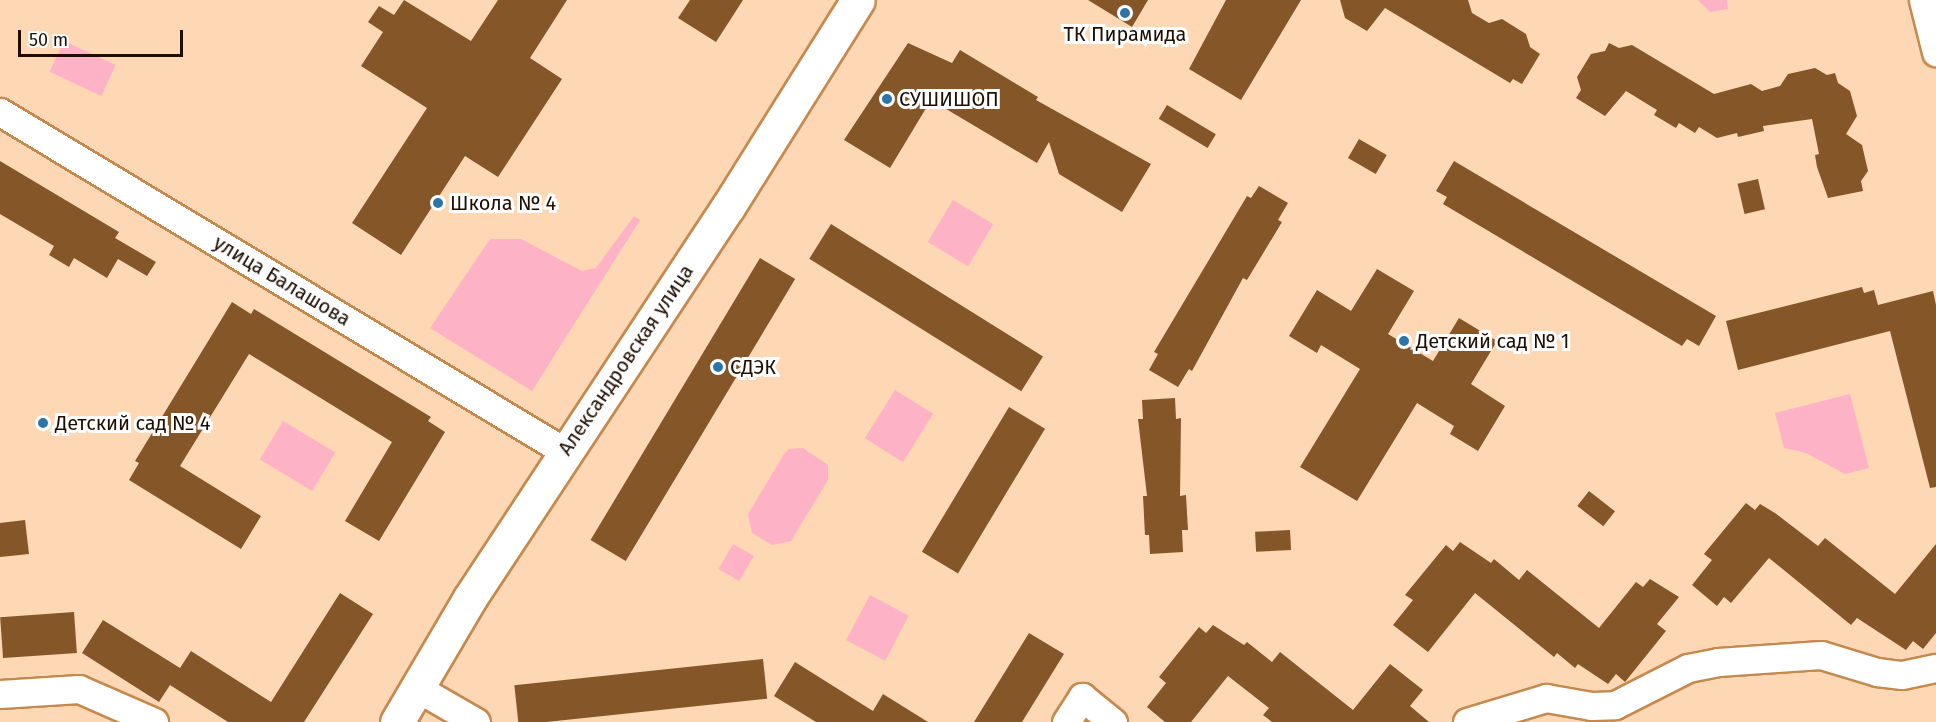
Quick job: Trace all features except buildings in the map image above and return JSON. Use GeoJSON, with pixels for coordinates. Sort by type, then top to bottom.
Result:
{"type":"FeatureCollection","features":[{"type":"Feature","properties":{"kind":"street","name":"Александровская улица"},"geometry":{"type":"LineString","coordinates":[[398,722],[564,451],[728,207],[858,0]]}},
{"type":"Feature","properties":{"kind":"street"},"geometry":{"type":"LineString","coordinates":[[1923,0],[1936,52]]}},
{"type":"Feature","properties":{"kind":"street","name":"улица Балашова"},"geometry":{"type":"LineString","coordinates":[[0,112],[564,451]]}},
{"type":"Feature","properties":{"kind":"street"},"geometry":{"type":"LineString","coordinates":[[1467,722],[1546,698],[1591,706],[1615,705],[1688,668],[1718,662],[1821,655],[1902,675],[1936,668]]}},
{"type":"Feature","properties":{"kind":"street"},"geometry":{"type":"LineString","coordinates":[[417,688],[476,722]]}},
{"type":"Feature","properties":{"kind":"street"},"geometry":{"type":"LineString","coordinates":[[0,694],[79,689],[154,722]]}},
{"type":"Feature","properties":{"kind":"street"},"geometry":{"type":"LineString","coordinates":[[1066,722],[1082,697],[1113,722]]}},
{"type":"Feature","properties":{"kind":"shaded area"},"geometry":{"type":"Polygon","coordinates":[[[1698,0],[1727,0],[1728,9],[1710,12],[1698,0]]]}},
{"type":"Feature","properties":{"kind":"shaded area"},"geometry":{"type":"Polygon","coordinates":[[[64,41],[116,65],[101,96],[50,72],[64,41]]]}},
{"type":"Feature","properties":{"kind":"shaded area"},"geometry":{"type":"Polygon","coordinates":[[[953,200],[993,224],[968,266],[928,242],[953,200]]]}},
{"type":"Feature","properties":{"kind":"shaded area"},"geometry":{"type":"Polygon","coordinates":[[[634,216],[640,220],[532,391],[430,328],[490,239],[521,239],[582,271],[596,268],[634,216]]]}},
{"type":"Feature","properties":{"kind":"shaded area"},"geometry":{"type":"Polygon","coordinates":[[[895,390],[933,414],[903,462],[865,438],[895,390]]]}},
{"type":"Feature","properties":{"kind":"shaded area"},"geometry":{"type":"Polygon","coordinates":[[[1850,394],[1869,468],[1845,474],[1806,453],[1784,448],[1775,413],[1850,394]]]}},
{"type":"Feature","properties":{"kind":"shaded area"},"geometry":{"type":"Polygon","coordinates":[[[283,421],[335,452],[312,491],[260,460],[283,421]]]}},
{"type":"Feature","properties":{"kind":"shaded area"},"geometry":{"type":"Polygon","coordinates":[[[803,448],[828,465],[828,480],[791,541],[772,545],[752,533],[748,514],[784,454],[789,449],[803,448]]]}},
{"type":"Feature","properties":{"kind":"shaded area"},"geometry":{"type":"Polygon","coordinates":[[[733,544],[754,556],[739,581],[718,569],[733,544]]]}},
{"type":"Feature","properties":{"kind":"shaded area"},"geometry":{"type":"Polygon","coordinates":[[[870,595],[909,616],[885,661],[846,640],[870,595]]]}},
{"type":"Feature","properties":{"kind":"place","name":"ТК Пирамида"},"geometry":{"type":"Point","coordinates":[1125,13]}},
{"type":"Feature","properties":{"kind":"place","name":"СУШИШОП"},"geometry":{"type":"Point","coordinates":[887,99]}},
{"type":"Feature","properties":{"kind":"place","name":"Школа № 4"},"geometry":{"type":"Point","coordinates":[438,203]}},
{"type":"Feature","properties":{"kind":"place","name":"Детский сад № 1"},"geometry":{"type":"Point","coordinates":[1404,341]}},
{"type":"Feature","properties":{"kind":"place","name":"СДЭК"},"geometry":{"type":"Point","coordinates":[718,367]}},
{"type":"Feature","properties":{"kind":"place","name":"Детский сад № 4"},"geometry":{"type":"Point","coordinates":[43,423]}}]}
